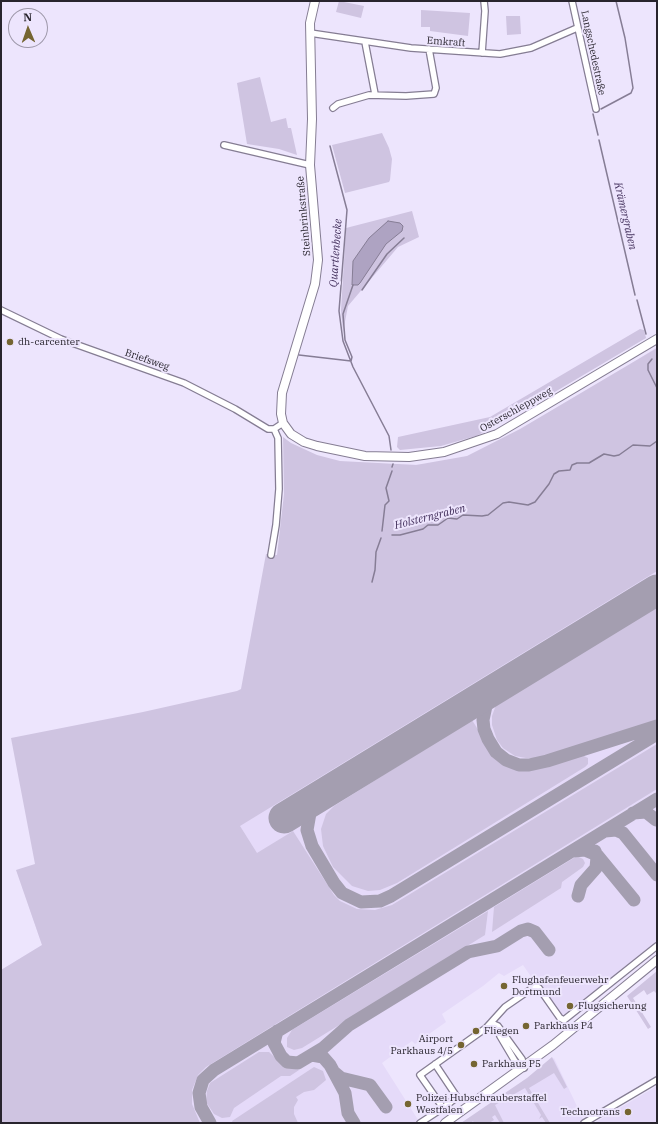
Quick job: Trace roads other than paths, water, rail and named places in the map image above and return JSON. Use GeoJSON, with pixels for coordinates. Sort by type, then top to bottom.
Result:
{"type":"FeatureCollection","features":[{"type":"Feature","properties":{"kind":"street","name":"Steinbrinkstraße"},"geometry":{"type":"LineString","coordinates":[[284,423],[280,409],[282,393],[315,284],[318,260],[310,165],[312,119],[310,33],[311,14],[315,1]]}},
{"type":"Feature","properties":{"kind":"street"},"geometry":{"type":"LineString","coordinates":[[482,53],[485,11],[484,1]]}},
{"type":"Feature","properties":{"kind":"street","name":"Langschedestraße"},"geometry":{"type":"LineString","coordinates":[[572,1],[596,109]]}},
{"type":"Feature","properties":{"kind":"street","name":"Emkraft"},"geometry":{"type":"LineString","coordinates":[[310,33],[365,42],[429,49],[507,54],[525,50],[577,28]]}},
{"type":"Feature","properties":{"kind":"street"},"geometry":{"type":"LineString","coordinates":[[365,42],[375,94]]}},
{"type":"Feature","properties":{"kind":"street"},"geometry":{"type":"LineString","coordinates":[[333,108],[338,104],[375,94],[406,96],[434,94],[436,88],[429,49]]}},
{"type":"Feature","properties":{"kind":"street"},"geometry":{"type":"LineString","coordinates":[[224,145],[310,165]]}},
{"type":"Feature","properties":{"kind":"street","name":"Briefsweg"},"geometry":{"type":"LineString","coordinates":[[1,310],[67,341],[184,383],[236,409],[268,429],[274,430]]}},
{"type":"Feature","properties":{"kind":"street","name":"Osterschleppweg"},"geometry":{"type":"LineString","coordinates":[[284,423],[292,434],[304,442],[355,455],[409,457],[444,452],[497,434],[657,339]]}},
{"type":"Feature","properties":{"kind":"street"},"geometry":{"type":"LineString","coordinates":[[271,555],[279,489],[278,438],[274,430],[284,423]]}},
{"type":"Feature","properties":{"kind":"street"},"geometry":{"type":"LineString","coordinates":[[443,1108],[420,1075],[491,1023],[496,1015],[505,1007],[534,987],[539,988],[560,1018],[564,1020],[657,946]]}},
{"type":"Feature","properties":{"kind":"street"},"geometry":{"type":"LineString","coordinates":[[445,1123],[524,1068],[657,960]]}},
{"type":"Feature","properties":{"kind":"street"},"geometry":{"type":"LineString","coordinates":[[491,1023],[498,1026],[522,1059],[524,1068]]}},
{"type":"Feature","properties":{"kind":"street"},"geometry":{"type":"LineString","coordinates":[[420,1123],[457,1097],[435,1064]]}},
{"type":"Feature","properties":{"kind":"street"},"geometry":{"type":"LineString","coordinates":[[584,1123],[657,1080]]}},
{"type":"Feature","properties":{"kind":"waterway","name":"Krämergraben"},"geometry":{"type":"LineString","coordinates":[[601,109],[631,93],[633,88],[625,38],[616,1]]}},
{"type":"Feature","properties":{"kind":"waterway","name":"Krämergraben"},"geometry":{"type":"LineString","coordinates":[[593,114],[598,135]]}},
{"type":"Feature","properties":{"kind":"waterway","name":"Krämergraben"},"geometry":{"type":"LineString","coordinates":[[599,140],[635,295]]}},
{"type":"Feature","properties":{"kind":"waterway","name":"Quartlenbecke"},"geometry":{"type":"LineString","coordinates":[[330,146],[347,210],[339,311],[343,341],[353,367],[389,436],[391,450]]}},
{"type":"Feature","properties":{"kind":"waterway"},"geometry":{"type":"LineString","coordinates":[[362,290],[387,254],[404,238]]}},
{"type":"Feature","properties":{"kind":"waterway","name":"Quartlenbecke"},"geometry":{"type":"LineString","coordinates":[[299,355],[351,361],[352,357],[345,340],[343,314],[353,285]]}},
{"type":"Feature","properties":{"kind":"waterway","name":"Krämergraben"},"geometry":{"type":"LineString","coordinates":[[637,300],[646,334]]}},
{"type":"Feature","properties":{"kind":"waterway","name":"Holsterngraben"},"geometry":{"type":"LineString","coordinates":[[652,359],[648,364],[648,370],[657,388]]}},
{"type":"Feature","properties":{"kind":"waterway","name":"Holsterngraben"},"geometry":{"type":"LineString","coordinates":[[392,535],[400,535],[423,529],[428,525],[438,525],[448,518],[457,519],[463,515],[488,515],[503,503],[509,502],[528,505],[535,502],[549,484],[554,474],[559,471],[570,470],[572,465],[577,463],[589,463],[604,454],[614,456],[619,455],[633,445],[650,446],[657,441]]}},
{"type":"Feature","properties":{"kind":"waterway","name":"Quartlenbecke"},"geometry":{"type":"LineString","coordinates":[[382,531],[385,505],[389,501],[386,488],[392,471]]}},
{"type":"Feature","properties":{"kind":"waterway","name":"Quartlenbecke"},"geometry":{"type":"LineString","coordinates":[[372,582],[375,570],[376,552],[381,538]]}},
{"type":"Feature","properties":{"kind":"place","name":"dh-carcenter"},"geometry":{"type":"Point","coordinates":[10,342]}},
{"type":"Feature","properties":{"kind":"place","name":"Flughafenfeuerwehr Dortmund"},"geometry":{"type":"Point","coordinates":[504,986]}},
{"type":"Feature","properties":{"kind":"place","name":"Flugsicherung"},"geometry":{"type":"Point","coordinates":[570,1006]}},
{"type":"Feature","properties":{"kind":"place","name":"Parkhaus P4"},"geometry":{"type":"Point","coordinates":[526,1026]}},
{"type":"Feature","properties":{"kind":"place","name":"Fliegen"},"geometry":{"type":"Point","coordinates":[476,1031]}},
{"type":"Feature","properties":{"kind":"place","name":"Airport Parkhaus 4/5"},"geometry":{"type":"Point","coordinates":[461,1045]}},
{"type":"Feature","properties":{"kind":"place","name":"Parkhaus P5"},"geometry":{"type":"Point","coordinates":[474,1064]}},
{"type":"Feature","properties":{"kind":"place","name":"Polizei Hubschrauberstaffel Westfalen"},"geometry":{"type":"Point","coordinates":[408,1104]}},
{"type":"Feature","properties":{"kind":"place","name":"Technotrans"},"geometry":{"type":"Point","coordinates":[628,1112]}}]}
